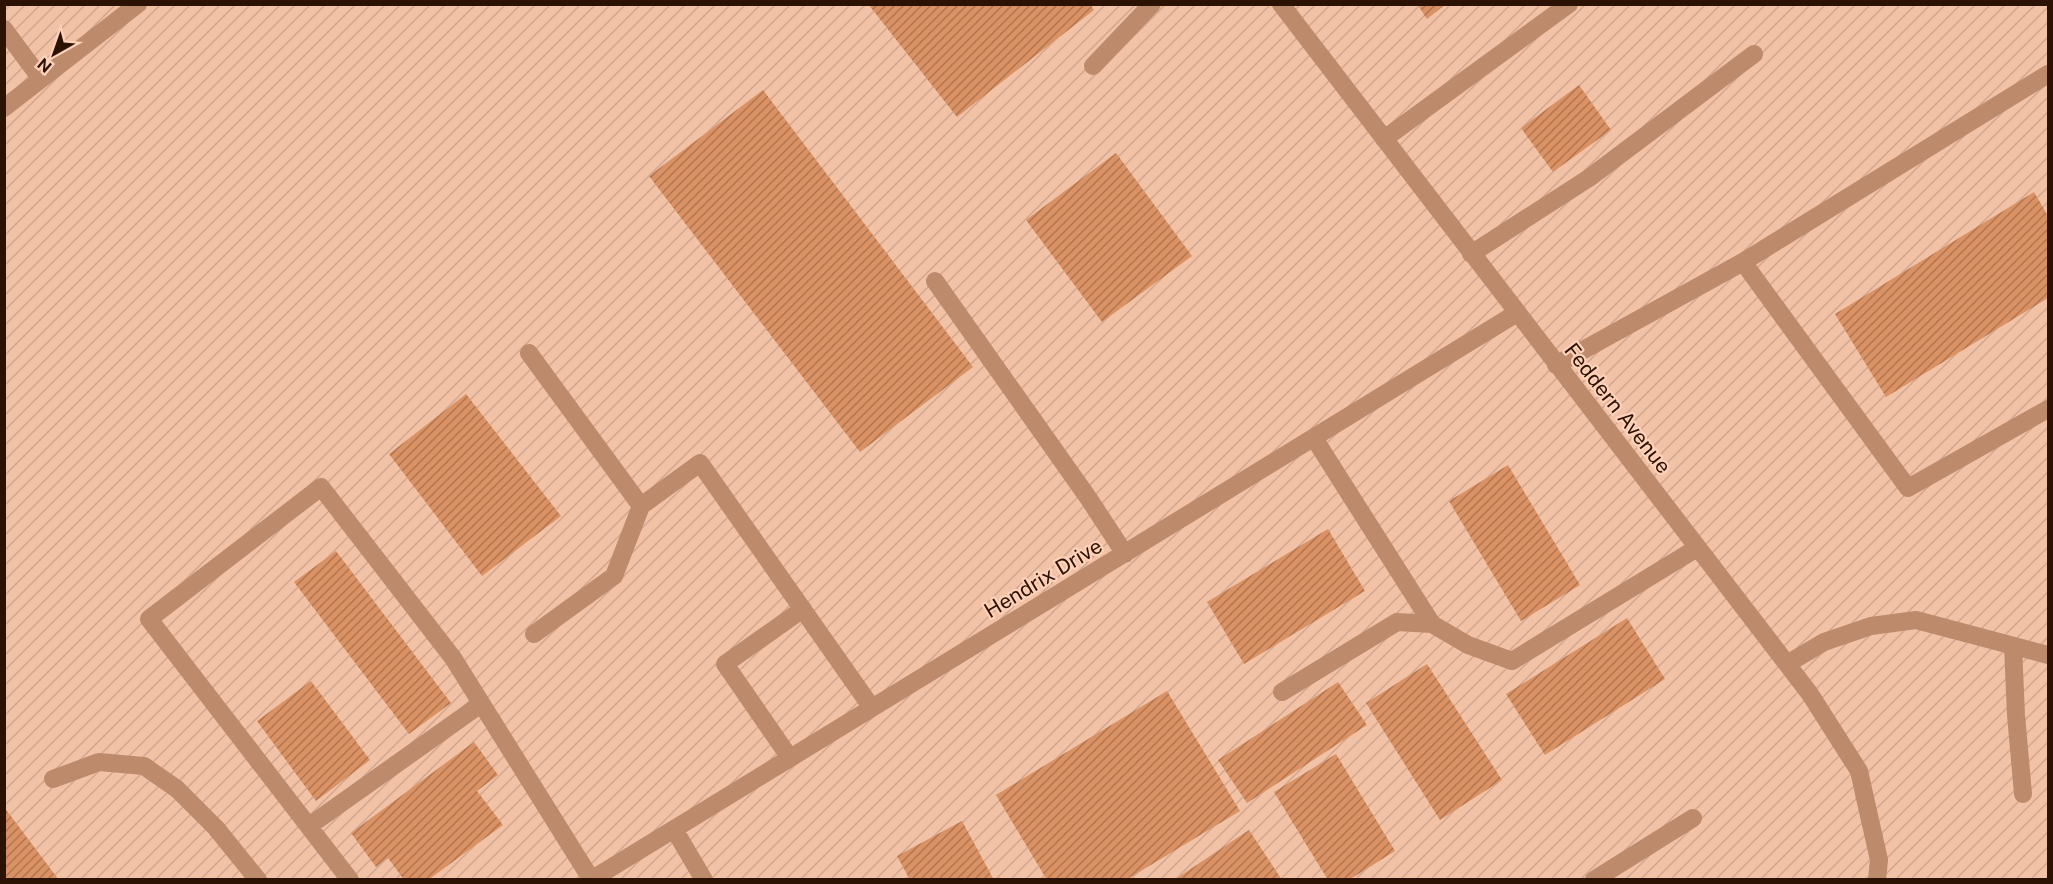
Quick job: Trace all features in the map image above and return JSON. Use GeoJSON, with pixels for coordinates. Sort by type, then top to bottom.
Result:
{"type":"FeatureCollection","features":[{"type":"Feature","properties":{"kind":"street"},"geometry":{"type":"LineString","coordinates":[[4,108],[138,4]]}},
{"type":"Feature","properties":{"kind":"street"},"geometry":{"type":"LineString","coordinates":[[1093,66],[1152,4]]}},
{"type":"Feature","properties":{"kind":"street","name":"Feddern Avenue"},"geometry":{"type":"LineString","coordinates":[[1281,4],[1810,694],[1859,771],[1879,860],[1877,879]]}},
{"type":"Feature","properties":{"kind":"street"},"geometry":{"type":"LineString","coordinates":[[1384,139],[1569,4]]}},
{"type":"Feature","properties":{"kind":"street"},"geometry":{"type":"LineString","coordinates":[[4,29],[41,79]]}},
{"type":"Feature","properties":{"kind":"street"},"geometry":{"type":"LineString","coordinates":[[1471,254],[1589,178],[1754,54]]}},
{"type":"Feature","properties":{"kind":"street"},"geometry":{"type":"LineString","coordinates":[[1556,365],[1743,262],[2048,74],[2049,76]]}},
{"type":"Feature","properties":{"kind":"street"},"geometry":{"type":"LineString","coordinates":[[1743,262],[1908,488],[2049,409]]}},
{"type":"Feature","properties":{"kind":"street"},"geometry":{"type":"LineString","coordinates":[[935,281],[1089,499],[1125,554]]}},
{"type":"Feature","properties":{"kind":"street","name":"Hendrix Drive"},"geometry":{"type":"LineString","coordinates":[[591,879],[1517,313]]}},
{"type":"Feature","properties":{"kind":"street"},"geometry":{"type":"LineString","coordinates":[[529,353],[641,506]]}},
{"type":"Feature","properties":{"kind":"street"},"geometry":{"type":"LineString","coordinates":[[1314,438],[1432,624]]}},
{"type":"Feature","properties":{"kind":"street"},"geometry":{"type":"LineString","coordinates":[[534,634],[614,576],[641,506],[700,463],[872,708]]}},
{"type":"Feature","properties":{"kind":"street"},"geometry":{"type":"LineString","coordinates":[[350,879],[149,619],[321,487],[453,658],[591,879]]}},
{"type":"Feature","properties":{"kind":"street"},"geometry":{"type":"LineString","coordinates":[[1282,692],[1397,621],[1432,624],[1468,645],[1512,661],[1697,548]]}},
{"type":"Feature","properties":{"kind":"street"},"geometry":{"type":"LineString","coordinates":[[790,758],[725,664],[803,609]]}},
{"type":"Feature","properties":{"kind":"street"},"geometry":{"type":"LineString","coordinates":[[1787,664],[1824,642],[1871,626],[1916,620],[2049,656]]}},
{"type":"Feature","properties":{"kind":"street"},"geometry":{"type":"LineString","coordinates":[[2013,646],[2023,794]]}},
{"type":"Feature","properties":{"kind":"street"},"geometry":{"type":"LineString","coordinates":[[309,826],[481,704]]}},
{"type":"Feature","properties":{"kind":"street"},"geometry":{"type":"LineString","coordinates":[[53,779],[99,762],[144,766],[177,789],[216,828],[258,879]]}},
{"type":"Feature","properties":{"kind":"street"},"geometry":{"type":"LineString","coordinates":[[1594,879],[1693,818]]}},
{"type":"Feature","properties":{"kind":"street"},"geometry":{"type":"LineString","coordinates":[[674,829],[704,879]]}},
{"type":"Feature","properties":{"kind":"shaded area"},"geometry":{"type":"Polygon","coordinates":[[[5,5],[2048,5],[2048,879],[5,879],[5,5]]]}},
{"type":"Feature","properties":{"kind":"building"},"geometry":{"type":"Polygon","coordinates":[[[868,4],[1090,4],[1094,10],[957,117],[868,4]]]}},
{"type":"Feature","properties":{"kind":"building"},"geometry":{"type":"Polygon","coordinates":[[[1417,4],[1446,4],[1427,19],[1417,4]]]}},
{"type":"Feature","properties":{"kind":"building"},"geometry":{"type":"Polygon","coordinates":[[[1579,85],[1611,130],[1553,172],[1521,128],[1579,85]]]}},
{"type":"Feature","properties":{"kind":"building"},"geometry":{"type":"Polygon","coordinates":[[[763,90],[973,367],[860,452],[649,176],[763,90]]]}},
{"type":"Feature","properties":{"kind":"building"},"geometry":{"type":"Polygon","coordinates":[[[1116,153],[1192,256],[1102,322],[1026,220],[1116,153]]]}},
{"type":"Feature","properties":{"kind":"building"},"geometry":{"type":"Polygon","coordinates":[[[2034,192],[2048,216],[2048,298],[1886,397],[1835,314],[2034,192]]]}},
{"type":"Feature","properties":{"kind":"building"},"geometry":{"type":"Polygon","coordinates":[[[466,394],[561,516],[482,576],[389,454],[466,394]]]}},
{"type":"Feature","properties":{"kind":"building"},"geometry":{"type":"Polygon","coordinates":[[[1508,465],[1580,585],[1521,621],[1449,501],[1508,465]]]}},
{"type":"Feature","properties":{"kind":"building"},"geometry":{"type":"Polygon","coordinates":[[[1328,529],[1365,591],[1244,664],[1207,602],[1328,529]]]}},
{"type":"Feature","properties":{"kind":"building"},"geometry":{"type":"Polygon","coordinates":[[[336,551],[451,703],[409,734],[294,582],[336,551]]]}},
{"type":"Feature","properties":{"kind":"building"},"geometry":{"type":"Polygon","coordinates":[[[1627,618],[1665,679],[1545,755],[1506,694],[1627,618]]]}},
{"type":"Feature","properties":{"kind":"building"},"geometry":{"type":"Polygon","coordinates":[[[1427,664],[1502,780],[1440,820],[1366,703],[1427,664]]]}},
{"type":"Feature","properties":{"kind":"building"},"geometry":{"type":"Polygon","coordinates":[[[311,681],[370,760],[316,801],[257,721],[311,681]]]}},
{"type":"Feature","properties":{"kind":"building"},"geometry":{"type":"Polygon","coordinates":[[[1338,682],[1367,725],[1247,803],[1218,760],[1338,682]]]}},
{"type":"Feature","properties":{"kind":"building"},"geometry":{"type":"Polygon","coordinates":[[[1167,691],[1240,811],[1126,880],[1047,880],[996,795],[1167,691]]]}},
{"type":"Feature","properties":{"kind":"building"},"geometry":{"type":"Polygon","coordinates":[[[474,742],[498,775],[477,791],[503,825],[428,880],[404,880],[388,858],[376,867],[351,833],[474,742]]]}},
{"type":"Feature","properties":{"kind":"building"},"geometry":{"type":"Polygon","coordinates":[[[1336,754],[1395,851],[1349,880],[1328,880],[1274,792],[1336,754]]]}},
{"type":"Feature","properties":{"kind":"building"},"geometry":{"type":"Polygon","coordinates":[[[4,807],[59,880],[4,880],[4,807]]]}},
{"type":"Feature","properties":{"kind":"building"},"geometry":{"type":"Polygon","coordinates":[[[962,821],[994,880],[910,880],[897,856],[962,821]]]}},
{"type":"Feature","properties":{"kind":"building"},"geometry":{"type":"Polygon","coordinates":[[[1249,830],[1282,880],[1174,880],[1249,830]]]}}]}
